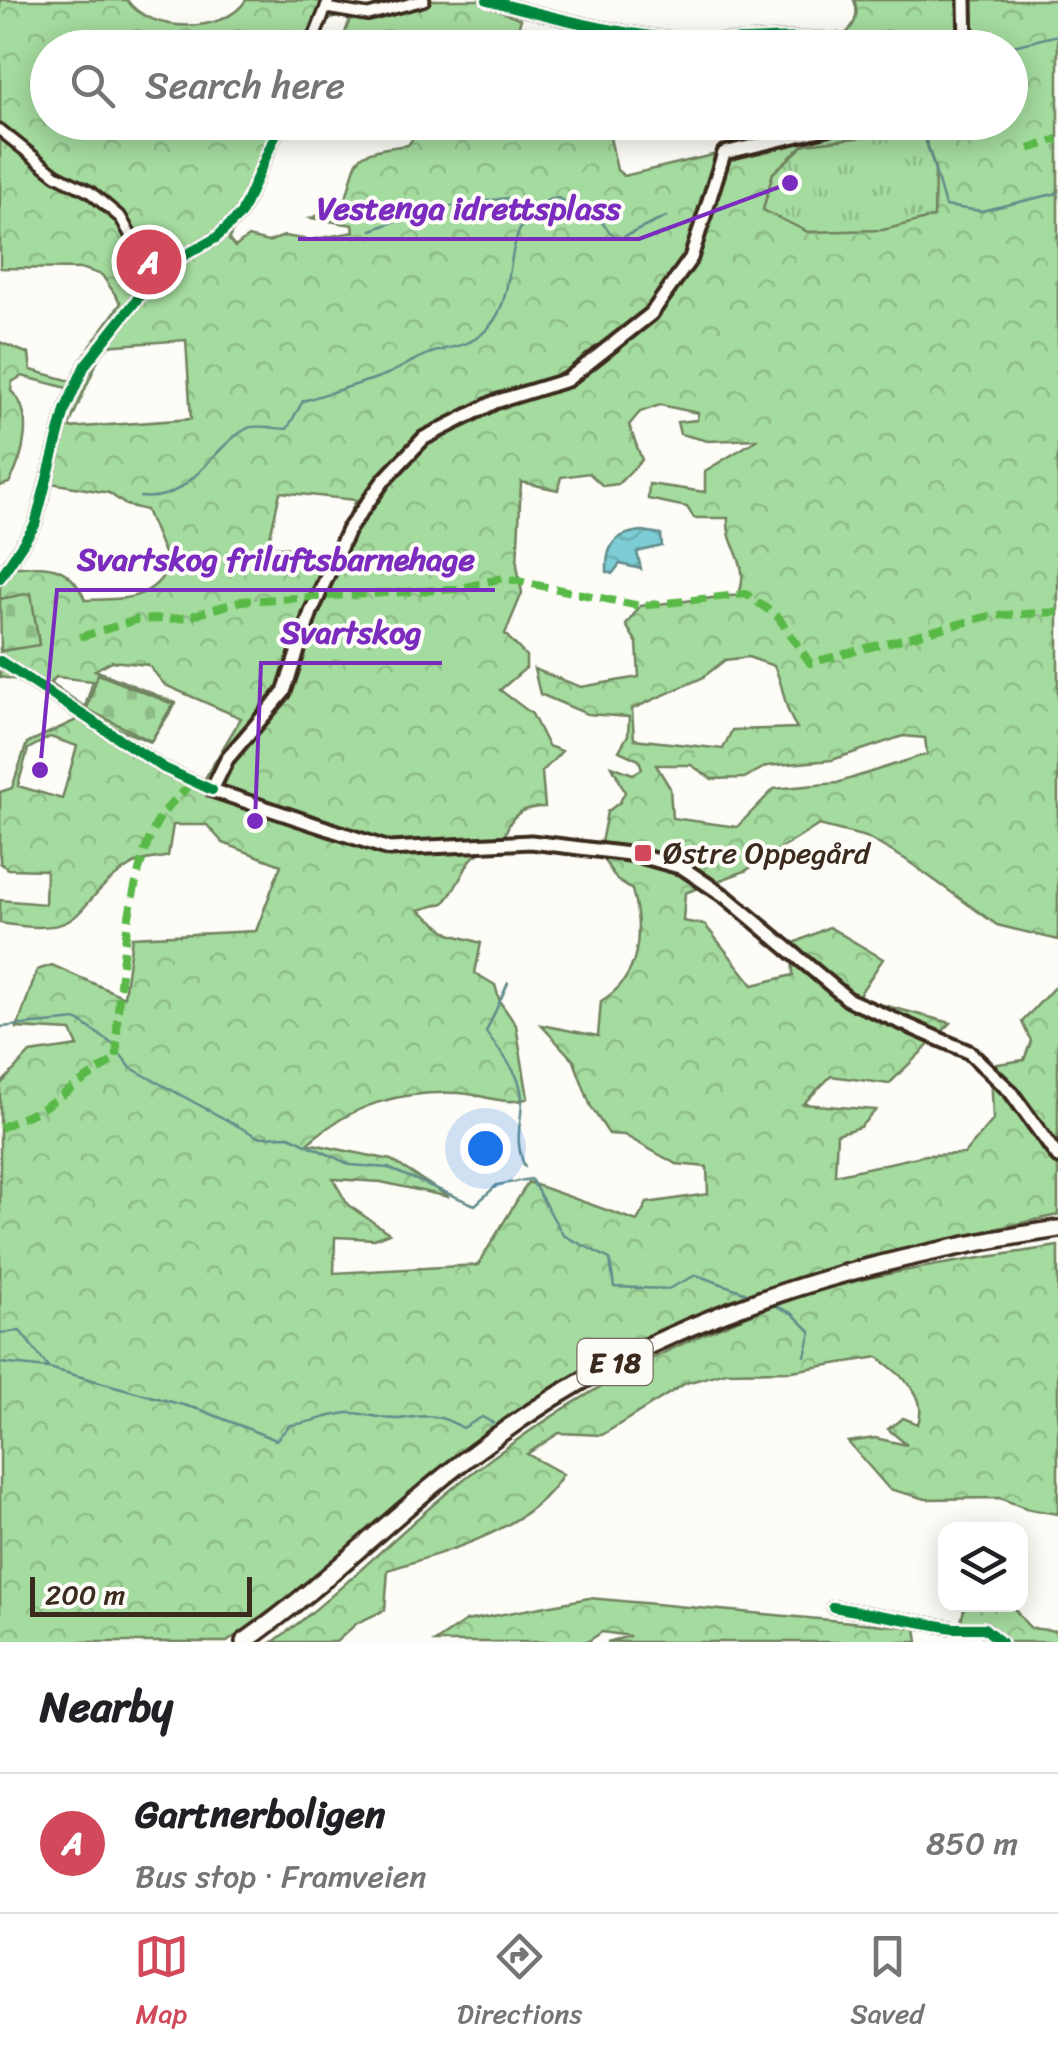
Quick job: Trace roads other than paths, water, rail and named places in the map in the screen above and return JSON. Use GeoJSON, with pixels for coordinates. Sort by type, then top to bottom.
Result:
{"type":"FeatureCollection","features":[{"type":"Feature","properties":{"kind":"highway","name":"E 18"},"geometry":{"type":"LineString","coordinates":[[244,1642],[480,1448],[551,1399],[638,1350],[748,1302],[826,1276],[945,1247],[1058,1232]]}},
{"type":"Feature","properties":{"kind":"highway","name":"E 18"},"geometry":{"type":"LineString","coordinates":[[255,1642],[472,1461],[540,1414],[642,1355],[751,1308],[830,1282],[947,1253],[1058,1232]]}},
{"type":"Feature","properties":{"kind":"main road"},"geometry":{"type":"LineString","coordinates":[[965,0],[966,30]]}},
{"type":"Feature","properties":{"kind":"main road"},"geometry":{"type":"LineString","coordinates":[[778,140],[724,153],[691,258],[651,314],[567,380],[480,410],[424,438],[407,453],[348,530],[311,612],[284,692],[227,759],[212,790],[389,850],[531,842],[637,855],[682,868],[716,888],[849,1000],[969,1052],[1010,1091],[1058,1157]]}},
{"type":"Feature","properties":{"kind":"street"},"geometry":{"type":"LineString","coordinates":[[317,30],[328,4],[368,15],[424,0]]}},
{"type":"Feature","properties":{"kind":"street"},"geometry":{"type":"LineString","coordinates":[[488,0],[613,30]]}},
{"type":"Feature","properties":{"kind":"street"},"geometry":{"type":"LineString","coordinates":[[0,130],[56,175],[90,192],[121,218],[137,247],[139,292]]}},
{"type":"Feature","properties":{"kind":"street"},"geometry":{"type":"LineString","coordinates":[[0,578],[35,525],[74,385],[95,349],[139,292],[168,263],[206,245],[241,214],[273,140]]}},
{"type":"Feature","properties":{"kind":"street"},"geometry":{"type":"LineString","coordinates":[[0,661],[164,768],[212,790]]}},
{"type":"Feature","properties":{"kind":"street"},"geometry":{"type":"LineString","coordinates":[[833,1607],[954,1628],[984,1628],[1002,1642]]}},
{"type":"Feature","properties":{"kind":"water"},"geometry":{"type":"Polygon","coordinates":[[[625,534],[661,534],[662,546],[637,552],[641,569],[620,564],[612,574],[607,572],[608,554],[614,542],[625,534]]]}},
{"type":"Feature","properties":{"kind":"waterway"},"geometry":{"type":"LineString","coordinates":[[1028,42],[1058,35]]}},
{"type":"Feature","properties":{"kind":"waterway"},"geometry":{"type":"LineString","coordinates":[[926,140],[945,206],[981,211],[1058,193]]}},
{"type":"Feature","properties":{"kind":"waterway"},"geometry":{"type":"LineString","coordinates":[[140,497],[173,492],[248,428],[287,429],[303,401],[385,375],[421,357],[463,345],[483,333],[504,299],[523,223],[535,208],[555,197],[597,216],[613,236],[621,238],[666,217]]}},
{"type":"Feature","properties":{"kind":"waterway"},"geometry":{"type":"LineString","coordinates":[[372,230],[425,210],[507,198],[535,204]]}},
{"type":"Feature","properties":{"kind":"waterway"},"geometry":{"type":"LineString","coordinates":[[508,983],[486,1032],[518,1080],[522,1102],[519,1143],[525,1167]]}},
{"type":"Feature","properties":{"kind":"waterway"},"geometry":{"type":"LineString","coordinates":[[0,1027],[78,1020],[114,1045]]}},
{"type":"Feature","properties":{"kind":"waterway"},"geometry":{"type":"LineString","coordinates":[[120,1054],[131,1068],[258,1137],[289,1136],[351,1165],[388,1168],[475,1205],[497,1185],[531,1179],[563,1235],[610,1259],[614,1287],[668,1289],[696,1275],[753,1295]]}},
{"type":"Feature","properties":{"kind":"waterway"},"geometry":{"type":"LineString","coordinates":[[772,1304],[793,1314],[811,1332],[805,1356]]}},
{"type":"Feature","properties":{"kind":"waterway"},"geometry":{"type":"LineString","coordinates":[[0,1333],[20,1331],[49,1368],[201,1410],[276,1440],[290,1425],[343,1413],[392,1419],[431,1416],[463,1428],[482,1417],[493,1423]]}},
{"type":"Feature","properties":{"kind":"waterway"},"geometry":{"type":"LineString","coordinates":[[0,1363],[48,1368]]}},
{"type":"Feature","properties":{"kind":"place","name":"Vestenga idrettsplass"},"geometry":{"type":"Point","coordinates":[790,183]}},
{"type":"Feature","properties":{"kind":"place","name":"Gartnerboligen"},"geometry":{"type":"Point","coordinates":[149,262]}},
{"type":"Feature","properties":{"kind":"place","name":"Svartskog friluftsbarnehage"},"geometry":{"type":"Point","coordinates":[40,770]}},
{"type":"Feature","properties":{"kind":"place","name":"Svartskog"},"geometry":{"type":"Point","coordinates":[255,821]}},
{"type":"Feature","properties":{"kind":"place","name":"Østre Oppegård"},"geometry":{"type":"Point","coordinates":[643,853]}}]}
